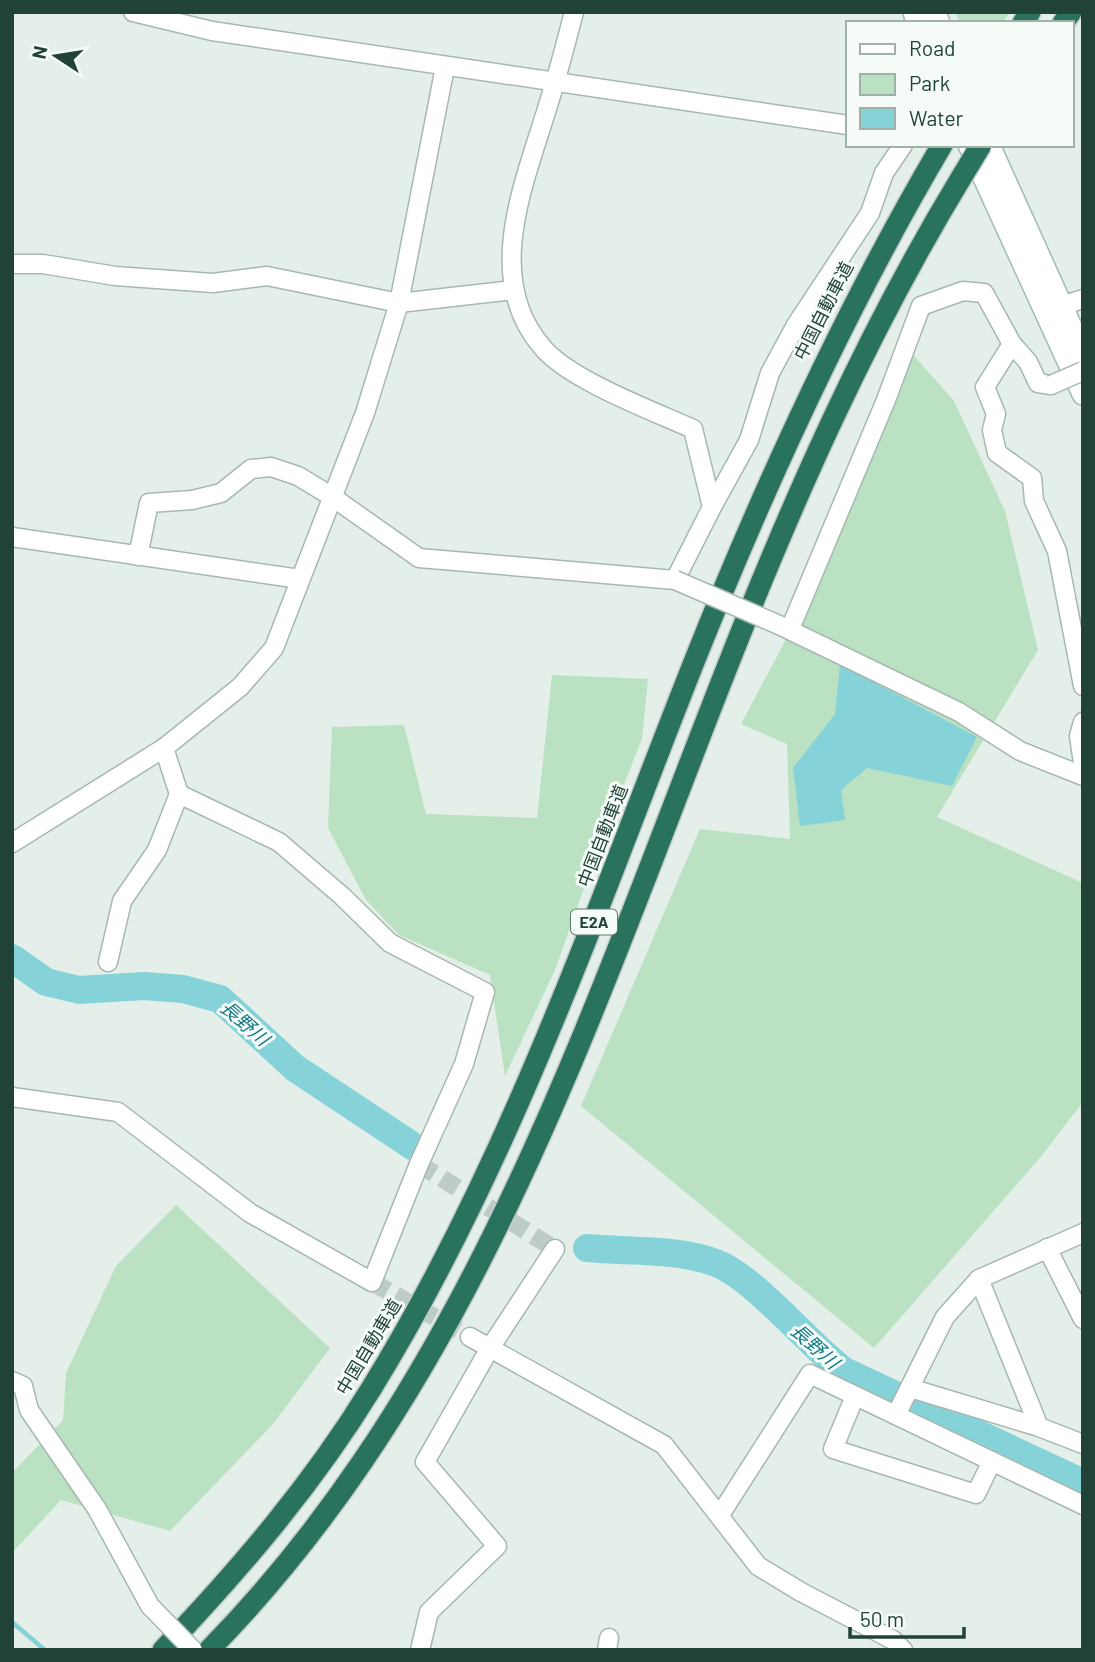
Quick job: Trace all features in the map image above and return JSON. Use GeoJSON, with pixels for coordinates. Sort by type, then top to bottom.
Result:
{"type":"FeatureCollection","features":[{"type":"Feature","properties":{"kind":"highway","name":"中国自動車道"},"geometry":{"type":"LineString","coordinates":[[163,1650],[269,1533],[322,1464],[377,1379],[466,1216],[553,1026],[692,667],[772,473],[865,280],[941,147]]}},
{"type":"Feature","properties":{"kind":"highway","name":"E2A"},"geometry":{"type":"LineString","coordinates":[[209,1650],[293,1555],[349,1481],[400,1405],[452,1317],[498,1228],[583,1039],[723,678],[802,484],[895,293],[980,147]]}},
{"type":"Feature","properties":{"kind":"street"},"geometry":{"type":"LineString","coordinates":[[133,12],[212,31],[846,125]]}},
{"type":"Feature","properties":{"kind":"street"},"geometry":{"type":"LineString","coordinates":[[574,12],[556,82],[515,212],[513,290],[526,325],[544,350],[588,381],[692,429],[712,507]]}},
{"type":"Feature","properties":{"kind":"street"},"geometry":{"type":"LineString","coordinates":[[12,843],[164,748],[240,687],[274,648],[365,413],[398,303],[445,67]]}},
{"type":"Feature","properties":{"kind":"street"},"geometry":{"type":"LineString","coordinates":[[676,580],[749,440],[770,373],[796,325],[870,214],[884,173],[902,147]]}},
{"type":"Feature","properties":{"kind":"street"},"geometry":{"type":"LineString","coordinates":[[970,147],[1083,394]]}},
{"type":"Feature","properties":{"kind":"street"},"geometry":{"type":"LineString","coordinates":[[990,147],[1083,353]]}},
{"type":"Feature","properties":{"kind":"street"},"geometry":{"type":"LineString","coordinates":[[12,264],[43,264],[115,276],[214,283],[267,276],[398,303],[513,290]]}},
{"type":"Feature","properties":{"kind":"street"},"geometry":{"type":"LineString","coordinates":[[785,627],[886,400],[921,306],[963,291],[984,292],[1012,344],[1028,362],[1038,383],[1051,385],[1083,372]]}},
{"type":"Feature","properties":{"kind":"street"},"geometry":{"type":"LineString","coordinates":[[1061,306],[1083,299]]}},
{"type":"Feature","properties":{"kind":"street"},"geometry":{"type":"LineString","coordinates":[[1012,344],[985,387],[996,414],[992,430],[997,453],[1032,478],[1034,501],[1057,551],[1083,685]]}},
{"type":"Feature","properties":{"kind":"street"},"geometry":{"type":"LineString","coordinates":[[138,556],[149,503],[192,500],[220,493],[251,469],[271,467],[298,476],[331,496],[419,558],[676,580],[785,627],[958,712],[1020,751],[1083,776]]}},
{"type":"Feature","properties":{"kind":"street"},"geometry":{"type":"LineString","coordinates":[[12,537],[300,579]]}},
{"type":"Feature","properties":{"kind":"street"},"geometry":{"type":"LineString","coordinates":[[1083,722],[1079,736],[1083,763]]}},
{"type":"Feature","properties":{"kind":"street"},"geometry":{"type":"LineString","coordinates":[[108,962],[121,901],[157,850],[179,794],[164,748]]}},
{"type":"Feature","properties":{"kind":"street"},"geometry":{"type":"LineString","coordinates":[[12,1097],[118,1112],[250,1213],[372,1282],[419,1164],[464,1065],[485,992],[390,943],[342,896],[279,842],[179,794]]}},
{"type":"Feature","properties":{"kind":"street"},"geometry":{"type":"LineString","coordinates":[[896,1415],[945,1317],[979,1279],[1083,1233]]}},
{"type":"Feature","properties":{"kind":"street"},"geometry":{"type":"LineString","coordinates":[[1046,1248],[1083,1319]]}},
{"type":"Feature","properties":{"kind":"street"},"geometry":{"type":"LineString","coordinates":[[420,1650],[429,1612],[497,1546],[425,1462],[490,1348],[555,1249]]}},
{"type":"Feature","properties":{"kind":"street"},"geometry":{"type":"LineString","coordinates":[[979,1279],[1039,1427]]}},
{"type":"Feature","properties":{"kind":"street"},"geometry":{"type":"LineString","coordinates":[[470,1337],[664,1445],[758,1566],[800,1592],[893,1640],[903,1650]]}},
{"type":"Feature","properties":{"kind":"street"},"geometry":{"type":"LineString","coordinates":[[720,1515],[810,1374],[1083,1505]]}},
{"type":"Feature","properties":{"kind":"street"},"geometry":{"type":"LineString","coordinates":[[12,1381],[23,1386],[29,1410],[96,1510],[150,1606],[193,1650]]}},
{"type":"Feature","properties":{"kind":"street"},"geometry":{"type":"LineString","coordinates":[[910,1388],[1039,1427],[1083,1444]]}},
{"type":"Feature","properties":{"kind":"street"},"geometry":{"type":"LineString","coordinates":[[855,1396],[833,1449],[976,1494],[992,1461]]}},
{"type":"Feature","properties":{"kind":"green space"},"geometry":{"type":"Polygon","coordinates":[[[955,12],[1010,12],[1004,21],[959,21],[955,12]]]}},
{"type":"Feature","properties":{"kind":"green space"},"geometry":{"type":"Polygon","coordinates":[[[908,349],[954,401],[1005,511],[1038,650],[937,817],[1083,883],[1083,1102],[1039,1159],[874,1348],[581,1106],[700,829],[790,839],[787,744],[741,724],[834,549],[908,349]]]}},
{"type":"Feature","properties":{"kind":"green space"},"geometry":{"type":"Polygon","coordinates":[[[552,675],[648,679],[642,739],[595,857],[555,970],[505,1076],[490,975],[399,935],[366,900],[328,828],[332,727],[404,725],[426,814],[537,818],[552,675]]]}},
{"type":"Feature","properties":{"kind":"green space"},"geometry":{"type":"Polygon","coordinates":[[[176,1205],[330,1348],[273,1424],[170,1531],[61,1500],[12,1553],[12,1473],[63,1420],[66,1373],[116,1266],[176,1205]]]}},
{"type":"Feature","properties":{"kind":"water"},"geometry":{"type":"Polygon","coordinates":[[[840,664],[977,737],[952,786],[867,768],[841,790],[845,820],[800,826],[793,768],[835,714],[840,664]]]}},
{"type":"Feature","properties":{"kind":"waterway","name":"長野川"},"geometry":{"type":"LineString","coordinates":[[12,958],[46,982],[79,990],[144,986],[183,989],[220,999],[295,1068],[414,1147]]}},
{"type":"Feature","properties":{"kind":"waterway","name":"長野川"},"geometry":{"type":"LineString","coordinates":[[587,1248],[669,1253],[716,1263],[747,1282],[844,1371],[1083,1483]]}},
{"type":"Feature","properties":{"kind":"waterway"},"geometry":{"type":"LineString","coordinates":[[12,1622],[45,1650]]}},
{"type":"Feature","properties":{"kind":"tunnel"},"geometry":{"type":"LineString","coordinates":[[419,1164],[555,1249]]}},
{"type":"Feature","properties":{"kind":"tunnel"},"geometry":{"type":"LineString","coordinates":[[372,1282],[470,1337]]}}]}
